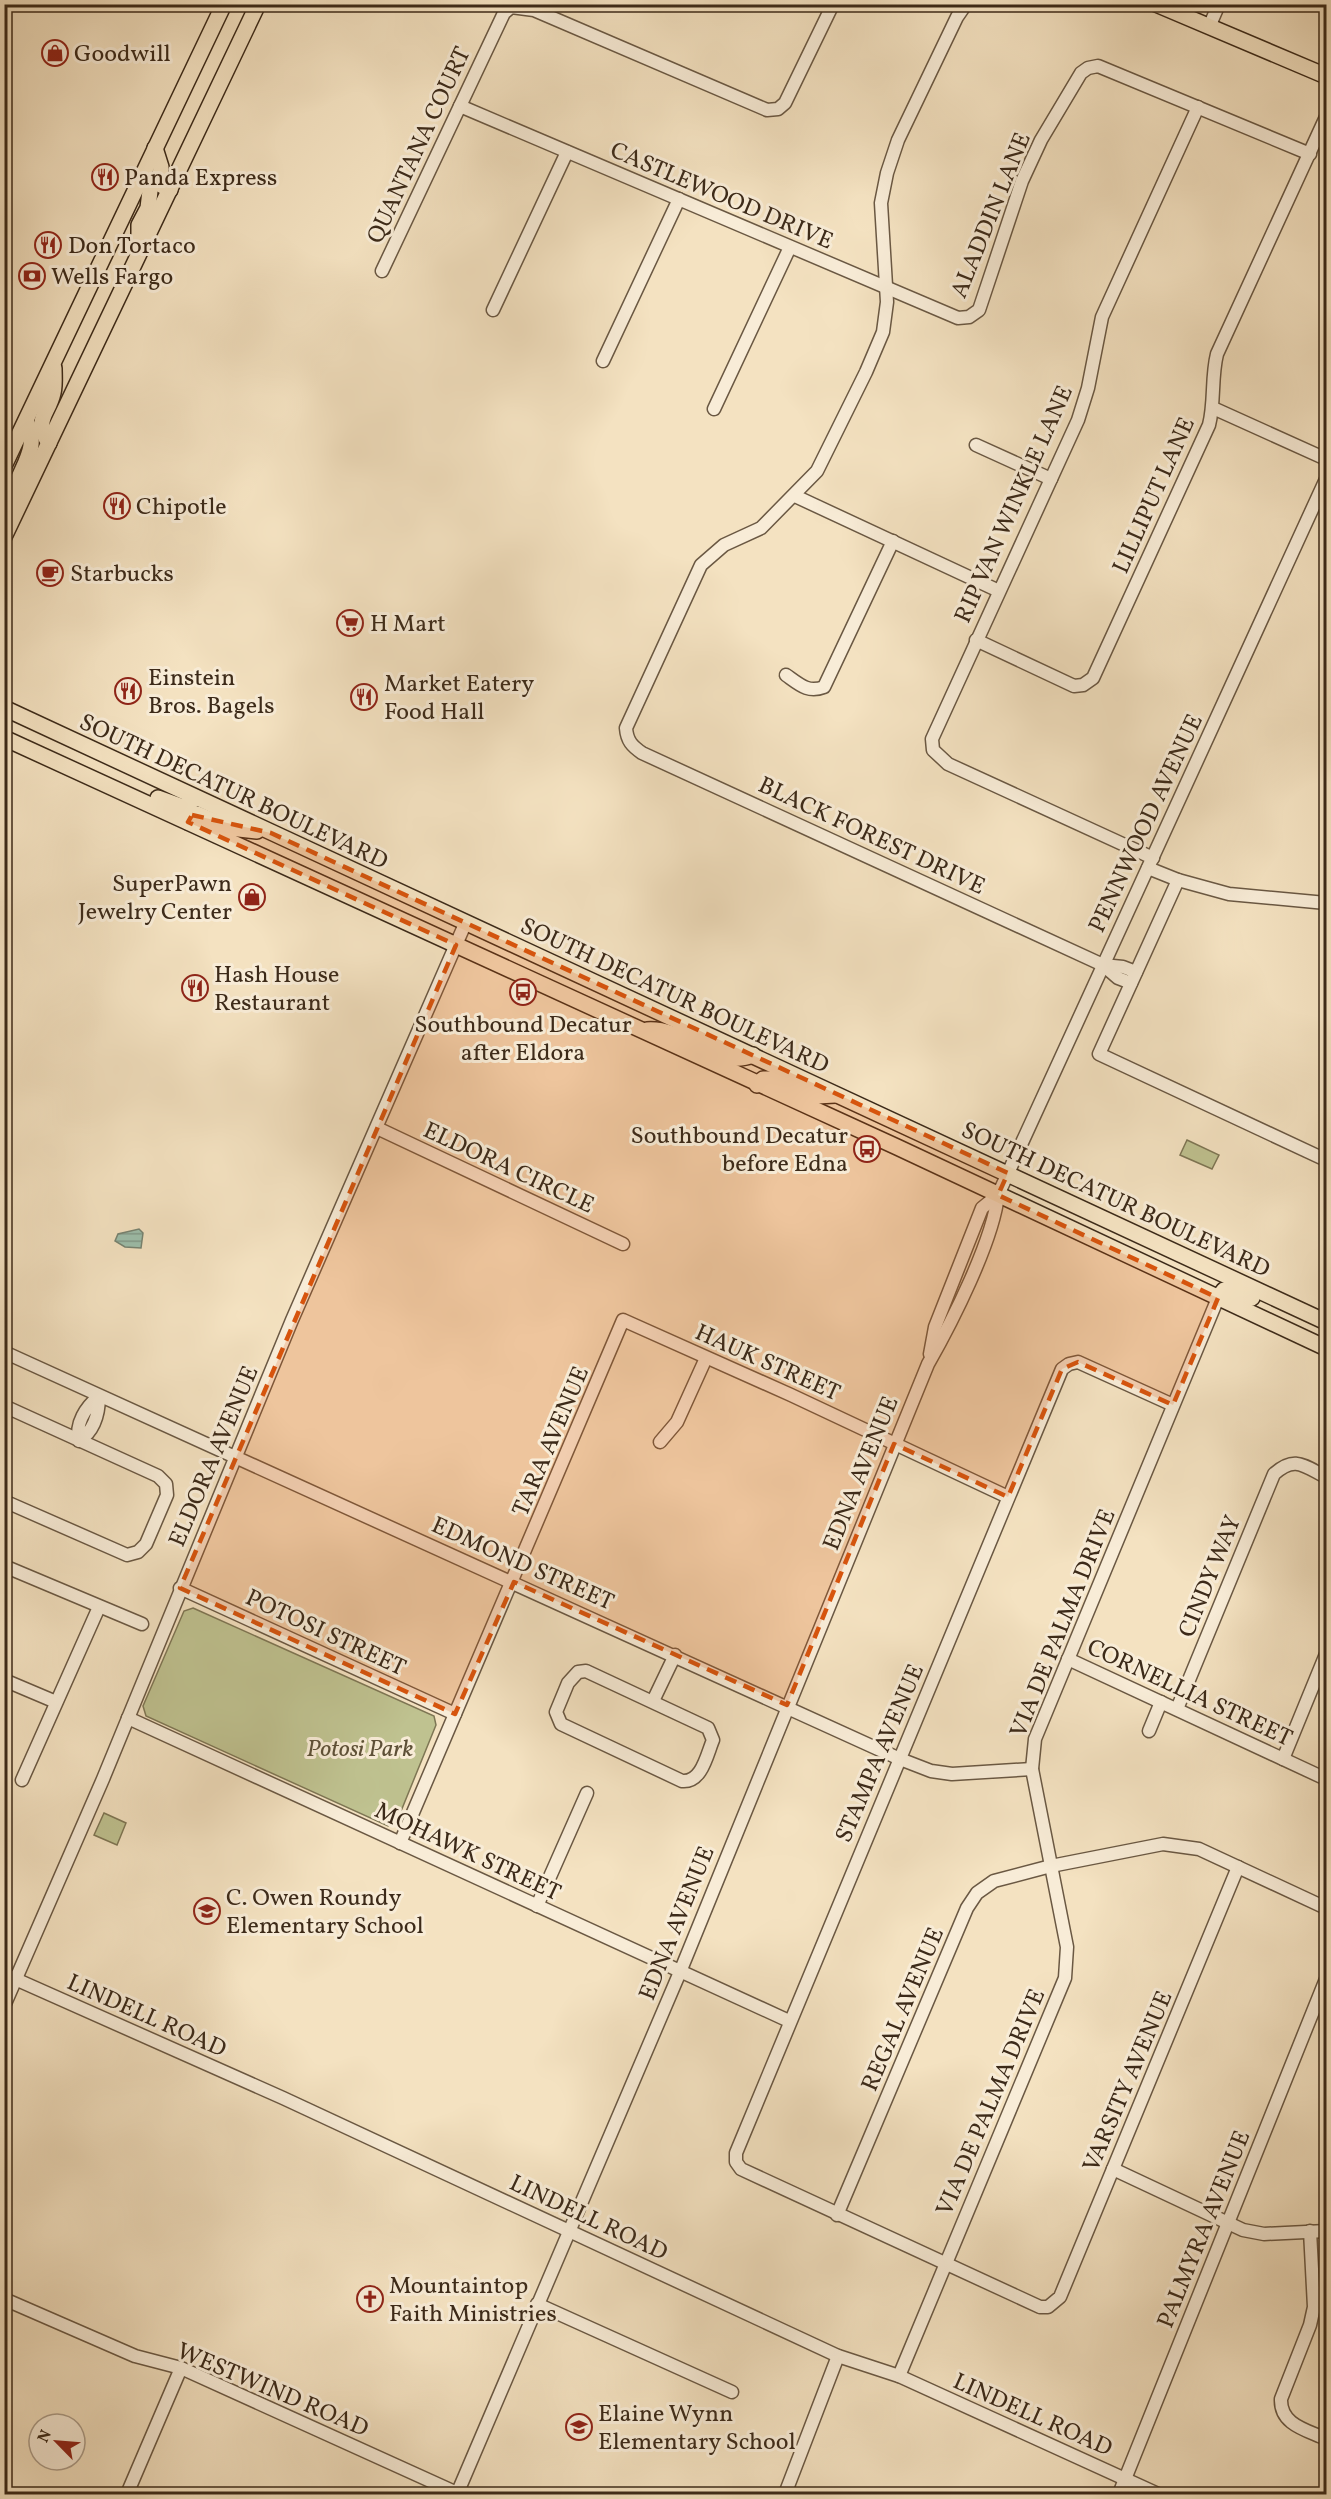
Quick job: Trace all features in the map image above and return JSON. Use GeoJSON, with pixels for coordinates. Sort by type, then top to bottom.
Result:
{"type":"FeatureCollection","features":[{"type":"Feature","properties":{"kind":"main road"},"geometry":{"type":"LineString","coordinates":[[4,466],[224,4]]}},
{"type":"Feature","properties":{"kind":"main road"},"geometry":{"type":"LineString","coordinates":[[7,531],[258,4]]}},
{"type":"Feature","properties":{"kind":"main road"},"geometry":{"type":"LineString","coordinates":[[1156,4],[1326,75]]}},
{"type":"Feature","properties":{"kind":"main road"},"geometry":{"type":"LineString","coordinates":[[155,148],[161,166],[159,184],[170,190]]}},
{"type":"Feature","properties":{"kind":"main road"},"geometry":{"type":"LineString","coordinates":[[139,255],[139,225],[148,208],[150,191],[141,177]]}},
{"type":"Feature","properties":{"kind":"main road"},"geometry":{"type":"LineString","coordinates":[[49,443],[42,431],[41,421],[53,393],[54,362]]}},
{"type":"Feature","properties":{"kind":"main road"},"geometry":{"type":"LineString","coordinates":[[7,531],[15,488],[32,452],[32,436],[26,421]]}},
{"type":"Feature","properties":{"kind":"main road","name":"SOUTH DECATUR BOULEVARD"},"geometry":{"type":"LineString","coordinates":[[4,708],[465,924],[838,1094],[1218,1298],[1326,1348]]}},
{"type":"Feature","properties":{"kind":"main road","name":"SOUTH DECATUR BOULEVARD"},"geometry":{"type":"LineString","coordinates":[[4,738],[758,1085],[1003,1184],[1326,1322]]}},
{"type":"Feature","properties":{"kind":"main road"},"geometry":{"type":"LineString","coordinates":[[109,785],[127,788],[183,807],[196,798]]}},
{"type":"Feature","properties":{"kind":"main road"},"geometry":{"type":"LineString","coordinates":[[188,822],[192,815],[197,814],[230,828],[271,833]]}},
{"type":"Feature","properties":{"kind":"main road"},"geometry":{"type":"LineString","coordinates":[[325,885],[333,862]]}},
{"type":"Feature","properties":{"kind":"main road"},"geometry":{"type":"LineString","coordinates":[[641,1031],[660,1029],[727,1059],[742,1060],[753,1055]]}},
{"type":"Feature","properties":{"kind":"main road"},"geometry":{"type":"LineString","coordinates":[[758,1085],[763,1079],[770,1079],[817,1096],[838,1094]]}},
{"type":"Feature","properties":{"kind":"main road"},"geometry":{"type":"LineString","coordinates":[[1218,1298],[1224,1290],[1236,1291],[1286,1314],[1294,1307]]}},
{"type":"Feature","properties":{"kind":"street","name":"QUANTANA COURT"},"geometry":{"type":"LineString","coordinates":[[382,271],[504,14],[511,7],[534,10],[768,110],[778,109],[785,104],[833,4]]}},
{"type":"Feature","properties":{"kind":"street"},"geometry":{"type":"LineString","coordinates":[[966,4],[957,17],[898,140],[887,172],[881,203],[886,288],[883,332],[866,372],[817,471],[795,496],[999,591]]}},
{"type":"Feature","properties":{"kind":"street"},"geometry":{"type":"LineString","coordinates":[[1209,27],[1219,4]]}},
{"type":"Feature","properties":{"kind":"street","name":"ALADDIN LANE"},"geometry":{"type":"LineString","coordinates":[[969,317],[979,310],[1022,182],[1041,140],[1081,74],[1088,68],[1098,66],[1197,107]]}},
{"type":"Feature","properties":{"kind":"street","name":"CASTLEWOOD DRIVE"},"geometry":{"type":"LineString","coordinates":[[460,106],[958,318],[969,317]]}},
{"type":"Feature","properties":{"kind":"street"},"geometry":{"type":"LineString","coordinates":[[1197,107],[1310,154]]}},
{"type":"Feature","properties":{"kind":"street","name":"RIP VAN WINKLE LANE"},"geometry":{"type":"LineString","coordinates":[[1150,863],[948,764],[933,750],[932,739],[1078,420],[1088,388],[1102,317],[1197,107]]}},
{"type":"Feature","properties":{"kind":"street","name":"LILLIPUT LANE"},"geometry":{"type":"LineString","coordinates":[[976,640],[1074,686],[1083,685],[1093,678],[1209,425],[1213,408],[1212,374],[1217,354],[1326,117]]}},
{"type":"Feature","properties":{"kind":"street"},"geometry":{"type":"LineString","coordinates":[[493,310],[567,152]]}},
{"type":"Feature","properties":{"kind":"street"},"geometry":{"type":"LineString","coordinates":[[603,361],[679,199]]}},
{"type":"Feature","properties":{"kind":"street"},"geometry":{"type":"LineString","coordinates":[[714,409],[790,247]]}},
{"type":"Feature","properties":{"kind":"street"},"geometry":{"type":"LineString","coordinates":[[1213,408],[1326,459]]}},
{"type":"Feature","properties":{"kind":"street"},"geometry":{"type":"LineString","coordinates":[[976,445],[1051,479]]}},
{"type":"Feature","properties":{"kind":"street","name":"PENNWOOD AVENUE"},"geometry":{"type":"LineString","coordinates":[[1003,1184],[1326,479]]}},
{"type":"Feature","properties":{"kind":"street","name":"BLACK FOREST DRIVE"},"geometry":{"type":"LineString","coordinates":[[795,496],[761,528],[724,545],[701,565],[626,729],[627,738],[632,746],[642,753],[1103,965],[1124,967],[1134,978]]}},
{"type":"Feature","properties":{"kind":"street"},"geometry":{"type":"LineString","coordinates":[[786,675],[804,688],[814,691],[824,687],[893,542]]}},
{"type":"Feature","properties":{"kind":"street"},"geometry":{"type":"LineString","coordinates":[[1150,863],[1178,880],[1229,894],[1326,903]]}},
{"type":"Feature","properties":{"kind":"street"},"geometry":{"type":"LineString","coordinates":[[1178,880],[1099,1054],[1326,1160]]}},
{"type":"Feature","properties":{"kind":"street","name":"ELDORA AVENUE"},"geometry":{"type":"LineString","coordinates":[[4,2006],[128,1719],[292,1320],[465,924]]}},
{"type":"Feature","properties":{"kind":"street","name":"ELDORA CIRCLE"},"geometry":{"type":"LineString","coordinates":[[377,1128],[623,1244]]}},
{"type":"Feature","properties":{"kind":"street","name":"EDNA AVENUE"},"geometry":{"type":"LineString","coordinates":[[457,2494],[567,2230],[680,1972],[927,1364],[935,1327],[982,1208],[1003,1184]]}},
{"type":"Feature","properties":{"kind":"street","name":"VIA DE PALMA DRIVE"},"geometry":{"type":"LineString","coordinates":[[899,2376],[1065,1978],[1067,1947],[1032,1769],[1035,1739],[1218,1298]]}},
{"type":"Feature","properties":{"kind":"street","name":"HAUK STREET"},"geometry":{"type":"LineString","coordinates":[[623,1320],[791,1395],[1008,1497]]}},
{"type":"Feature","properties":{"kind":"street","name":"TARA AVENUE"},"geometry":{"type":"LineString","coordinates":[[400,1843],[514,1581],[623,1320]]}},
{"type":"Feature","properties":{"kind":"street","name":"EDMOND STREET"},"geometry":{"type":"LineString","coordinates":[[4,1352],[236,1459],[514,1581],[900,1759],[931,1771],[952,1774],[1032,1769]]}},
{"type":"Feature","properties":{"kind":"street"},"geometry":{"type":"LineString","coordinates":[[660,1442],[677,1422],[706,1358]]}},
{"type":"Feature","properties":{"kind":"street","name":"STAMPA AVENUE"},"geometry":{"type":"LineString","coordinates":[[837,2215],[741,2169],[736,2162],[736,2153],[789,2021],[1062,1369],[1078,1362],[1173,1405]]}},
{"type":"Feature","properties":{"kind":"street"},"geometry":{"type":"LineString","coordinates":[[79,1441],[76,1430],[88,1406],[99,1396]]}},
{"type":"Feature","properties":{"kind":"street"},"geometry":{"type":"LineString","coordinates":[[4,1406],[158,1476],[166,1484],[166,1495],[146,1544],[138,1552],[127,1555],[4,1501]]}},
{"type":"Feature","properties":{"kind":"street","name":"CINDY WAY"},"geometry":{"type":"LineString","coordinates":[[1177,1709],[1274,1474],[1286,1463],[1294,1462],[1326,1477]]}},
{"type":"Feature","properties":{"kind":"street"},"geometry":{"type":"LineString","coordinates":[[4,1566],[142,1624]]}},
{"type":"Feature","properties":{"kind":"street","name":"POTOSI STREET"},"geometry":{"type":"LineString","coordinates":[[180,1588],[455,1714]]}},
{"type":"Feature","properties":{"kind":"street"},"geometry":{"type":"LineString","coordinates":[[22,1780],[99,1606]]}},
{"type":"Feature","properties":{"kind":"street"},"geometry":{"type":"LineString","coordinates":[[1283,1759],[1326,1654]]}},
{"type":"Feature","properties":{"kind":"street"},"geometry":{"type":"LineString","coordinates":[[653,1701],[675,1655]]}},
{"type":"Feature","properties":{"kind":"street","name":"CORNELLIA STREET"},"geometry":{"type":"LineString","coordinates":[[1068,1659],[1326,1779]]}},
{"type":"Feature","properties":{"kind":"street"},"geometry":{"type":"LineString","coordinates":[[578,1672],[595,1674],[653,1701],[700,1723],[712,1733],[713,1740],[699,1774],[693,1780],[682,1781],[567,1728],[561,1724],[556,1712],[568,1683],[578,1672]]}},
{"type":"Feature","properties":{"kind":"street"},"geometry":{"type":"LineString","coordinates":[[4,1680],[56,1702]]}},
{"type":"Feature","properties":{"kind":"street"},"geometry":{"type":"LineString","coordinates":[[1149,1731],[1161,1702]]}},
{"type":"Feature","properties":{"kind":"street","name":"MOHAWK STREET"},"geometry":{"type":"LineString","coordinates":[[128,1719],[789,2021]]}},
{"type":"Feature","properties":{"kind":"street"},"geometry":{"type":"LineString","coordinates":[[537,1906],[587,1793]]}},
{"type":"Feature","properties":{"kind":"street"},"geometry":{"type":"LineString","coordinates":[[1051,1866],[1163,1844],[1199,1849],[1326,1908]]}},
{"type":"Feature","properties":{"kind":"street","name":"REGAL AVENUE"},"geometry":{"type":"LineString","coordinates":[[837,2215],[967,1908],[977,1893],[994,1881],[1051,1866]]}},
{"type":"Feature","properties":{"kind":"street","name":"VARSITY AVENUE"},"geometry":{"type":"LineString","coordinates":[[945,2265],[1040,2307],[1048,2307],[1060,2297],[1238,1867]]}},
{"type":"Feature","properties":{"kind":"street","name":"LINDELL ROAD"},"geometry":{"type":"LineString","coordinates":[[4,1974],[290,2101],[838,2356],[899,2376],[1158,2494]]}},
{"type":"Feature","properties":{"kind":"street","name":"PALMYRA AVENUE"},"geometry":{"type":"LineString","coordinates":[[1119,2494],[1326,1979]]}},
{"type":"Feature","properties":{"kind":"street"},"geometry":{"type":"LineString","coordinates":[[1113,2169],[1244,2230],[1264,2234],[1326,2230]]}},
{"type":"Feature","properties":{"kind":"street"},"geometry":{"type":"LineString","coordinates":[[837,2215],[945,2265]]}},
{"type":"Feature","properties":{"kind":"street"},"geometry":{"type":"LineString","coordinates":[[1310,2231],[1314,2307],[1310,2325],[1281,2399],[1280,2410],[1287,2421],[1326,2439]]}},
{"type":"Feature","properties":{"kind":"street","name":"WESTWIND ROAD"},"geometry":{"type":"LineString","coordinates":[[4,2299],[135,2356],[182,2368],[457,2494]]}},
{"type":"Feature","properties":{"kind":"street"},"geometry":{"type":"LineString","coordinates":[[537,2304],[732,2392]]}},
{"type":"Feature","properties":{"kind":"street"},"geometry":{"type":"LineString","coordinates":[[785,2494],[838,2356]]}},
{"type":"Feature","properties":{"kind":"street"},"geometry":{"type":"LineString","coordinates":[[128,2494],[182,2368]]}},
{"type":"Feature","properties":{"kind":"highlighted area"},"geometry":{"type":"Polygon","coordinates":[[[192,815],[271,833],[1008,1173],[998,1195],[1218,1298],[1173,1405],[1078,1362],[1062,1369],[1008,1497],[894,1444],[787,1705],[514,1582],[455,1714],[180,1588],[456,945],[188,822],[192,815]]]}},
{"type":"Feature","properties":{"kind":"green space"},"geometry":{"type":"Polygon","coordinates":[[[1187,1140],[1219,1155],[1212,1169],[1180,1155],[1187,1140]]]}},
{"type":"Feature","properties":{"kind":"green space","name":"Potosi Park"},"geometry":{"type":"Polygon","coordinates":[[[193,1608],[434,1716],[436,1725],[397,1821],[388,1826],[146,1716],[143,1706],[184,1611],[193,1608]]]}},
{"type":"Feature","properties":{"kind":"green space"},"geometry":{"type":"Polygon","coordinates":[[[104,1813],[126,1823],[117,1845],[94,1835],[104,1813]]]}},
{"type":"Feature","properties":{"kind":"shaded area"},"geometry":{"type":"Polygon","coordinates":[[[139,1229],[143,1233],[141,1248],[125,1247],[115,1241],[118,1234],[139,1229]]]}},
{"type":"Feature","properties":{"kind":"place","name":"Goodwill"},"geometry":{"type":"Point","coordinates":[55,53]}},
{"type":"Feature","properties":{"kind":"place","name":"Panda Express"},"geometry":{"type":"Point","coordinates":[105,177]}},
{"type":"Feature","properties":{"kind":"place","name":"Don Tortaco"},"geometry":{"type":"Point","coordinates":[48,245]}},
{"type":"Feature","properties":{"kind":"place","name":"Wells Fargo"},"geometry":{"type":"Point","coordinates":[32,276]}},
{"type":"Feature","properties":{"kind":"place","name":"Chipotle"},"geometry":{"type":"Point","coordinates":[117,506]}},
{"type":"Feature","properties":{"kind":"place","name":"Starbucks"},"geometry":{"type":"Point","coordinates":[50,573]}},
{"type":"Feature","properties":{"kind":"place","name":"H Mart"},"geometry":{"type":"Point","coordinates":[350,623]}},
{"type":"Feature","properties":{"kind":"place","name":"Einstein Bros. Bagels"},"geometry":{"type":"Point","coordinates":[128,691]}},
{"type":"Feature","properties":{"kind":"place","name":"Market Eatery Food Hall"},"geometry":{"type":"Point","coordinates":[364,697]}},
{"type":"Feature","properties":{"kind":"place","name":"SuperPawn Jewelry Center"},"geometry":{"type":"Point","coordinates":[252,897]}},
{"type":"Feature","properties":{"kind":"place","name":"Hash House Restaurant"},"geometry":{"type":"Point","coordinates":[195,988]}},
{"type":"Feature","properties":{"kind":"place","name":"Southbound Decatur after Eldora"},"geometry":{"type":"Point","coordinates":[523,992]}},
{"type":"Feature","properties":{"kind":"place","name":"Southbound Decatur before Edna"},"geometry":{"type":"Point","coordinates":[867,1149]}},
{"type":"Feature","properties":{"kind":"place","name":"C. Owen Roundy Elementary School"},"geometry":{"type":"Point","coordinates":[207,1911]}},
{"type":"Feature","properties":{"kind":"place","name":"Mountaintop Faith Ministries"},"geometry":{"type":"Point","coordinates":[370,2299]}},
{"type":"Feature","properties":{"kind":"place","name":"Elaine Wynn Elementary School"},"geometry":{"type":"Point","coordinates":[579,2427]}}]}
